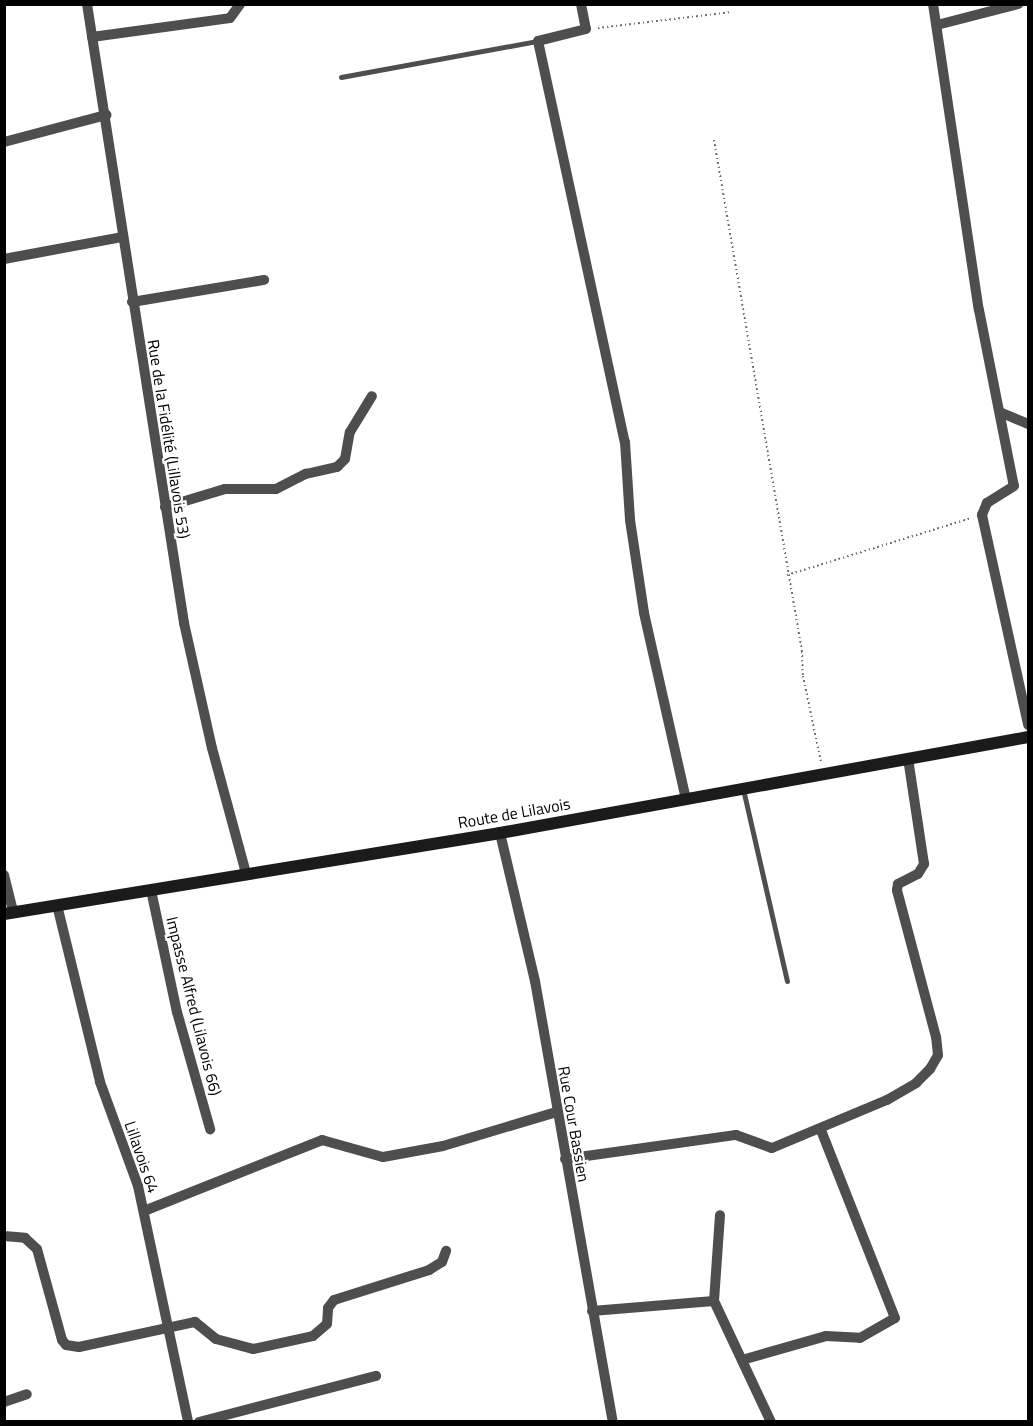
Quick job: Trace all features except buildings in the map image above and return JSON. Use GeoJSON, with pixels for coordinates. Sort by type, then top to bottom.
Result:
{"type":"FeatureCollection","features":[{"type":"Feature","properties":{"kind":"main road","name":"Route de Lilavois"},"geometry":{"type":"LineString","coordinates":[[9,913],[500,833],[1029,737]]}},
{"type":"Feature","properties":{"kind":"street","name":"Rue de la Fidélité (Lillavois 53)"},"geometry":{"type":"LineString","coordinates":[[87,4],[106,115],[132,302],[189,646],[246,873]]}},
{"type":"Feature","properties":{"kind":"street"},"geometry":{"type":"LineString","coordinates":[[92,37],[230,18],[240,4]]}},
{"type":"Feature","properties":{"kind":"street"},"geometry":{"type":"LineString","coordinates":[[581,4],[586,29],[538,41],[625,442],[630,520],[644,613],[686,799]]}},
{"type":"Feature","properties":{"kind":"street"},"geometry":{"type":"LineString","coordinates":[[933,4],[979,310],[1002,413],[1014,486],[987,503],[982,515],[1029,725]]}},
{"type":"Feature","properties":{"kind":"street"},"geometry":{"type":"LineString","coordinates":[[937,25],[1018,4]]}},
{"type":"Feature","properties":{"kind":"street"},"geometry":{"type":"LineString","coordinates":[[4,142],[106,115]]}},
{"type":"Feature","properties":{"kind":"street"},"geometry":{"type":"LineString","coordinates":[[4,259],[123,237]]}},
{"type":"Feature","properties":{"kind":"street"},"geometry":{"type":"LineString","coordinates":[[132,302],[264,280]]}},
{"type":"Feature","properties":{"kind":"street"},"geometry":{"type":"LineString","coordinates":[[165,507],[225,489],[276,489],[306,474],[337,467],[345,459],[350,432],[372,396]]}},
{"type":"Feature","properties":{"kind":"street"},"geometry":{"type":"LineString","coordinates":[[1002,413],[1029,424]]}},
{"type":"Feature","properties":{"kind":"street"},"geometry":{"type":"LineString","coordinates":[[565,1159],[736,1135],[772,1148],[821,1130],[916,1083],[938,1055],[897,890],[898,884],[918,874],[924,864],[908,758]]}},
{"type":"Feature","properties":{"kind":"street","name":"Rue Cour Bassien"},"geometry":{"type":"LineString","coordinates":[[500,833],[535,981],[556,1112],[613,1422]]}},
{"type":"Feature","properties":{"kind":"street"},"geometry":{"type":"LineString","coordinates":[[4,875],[9,913]]}},
{"type":"Feature","properties":{"kind":"street","name":"Impasse Alfred (Lilavois 66)"},"geometry":{"type":"LineString","coordinates":[[151,890],[177,1012],[210,1129]]}},
{"type":"Feature","properties":{"kind":"street","name":"Lillavois 64"},"geometry":{"type":"LineString","coordinates":[[57,905],[100,1082],[144,1211],[166,1326],[188,1422]]}},
{"type":"Feature","properties":{"kind":"street"},"geometry":{"type":"LineString","coordinates":[[144,1211],[322,1140],[383,1158],[443,1146],[556,1112]]}},
{"type":"Feature","properties":{"kind":"street"},"geometry":{"type":"LineString","coordinates":[[742,1360],[826,1336],[860,1338],[895,1318],[821,1130]]}},
{"type":"Feature","properties":{"kind":"street"},"geometry":{"type":"LineString","coordinates":[[720,1215],[714,1301],[771,1422]]}},
{"type":"Feature","properties":{"kind":"street"},"geometry":{"type":"LineString","coordinates":[[4,1236],[25,1238],[37,1249],[66,1345],[79,1347],[166,1326],[195,1322],[216,1339],[253,1349],[314,1336],[327,1324],[334,1300],[429,1269],[442,1262],[446,1251]]}},
{"type":"Feature","properties":{"kind":"street"},"geometry":{"type":"LineString","coordinates":[[592,1311],[714,1301]]}},
{"type":"Feature","properties":{"kind":"street"},"geometry":{"type":"LineString","coordinates":[[200,1422],[376,1376]]}},
{"type":"Feature","properties":{"kind":"street"},"geometry":{"type":"LineString","coordinates":[[4,1402],[27,1394]]}},
{"type":"Feature","properties":{"kind":"lane"},"geometry":{"type":"LineString","coordinates":[[341,77],[538,41]]}},
{"type":"Feature","properties":{"kind":"lane"},"geometry":{"type":"LineString","coordinates":[[742,789],[787,981]]}},
{"type":"Feature","properties":{"kind":"path"},"geometry":{"type":"LineString","coordinates":[[586,29],[732,12]]}},
{"type":"Feature","properties":{"kind":"path"},"geometry":{"type":"LineString","coordinates":[[714,140],[787,575],[823,773]]}},
{"type":"Feature","properties":{"kind":"path"},"geometry":{"type":"LineString","coordinates":[[787,575],[982,515]]}}]}
